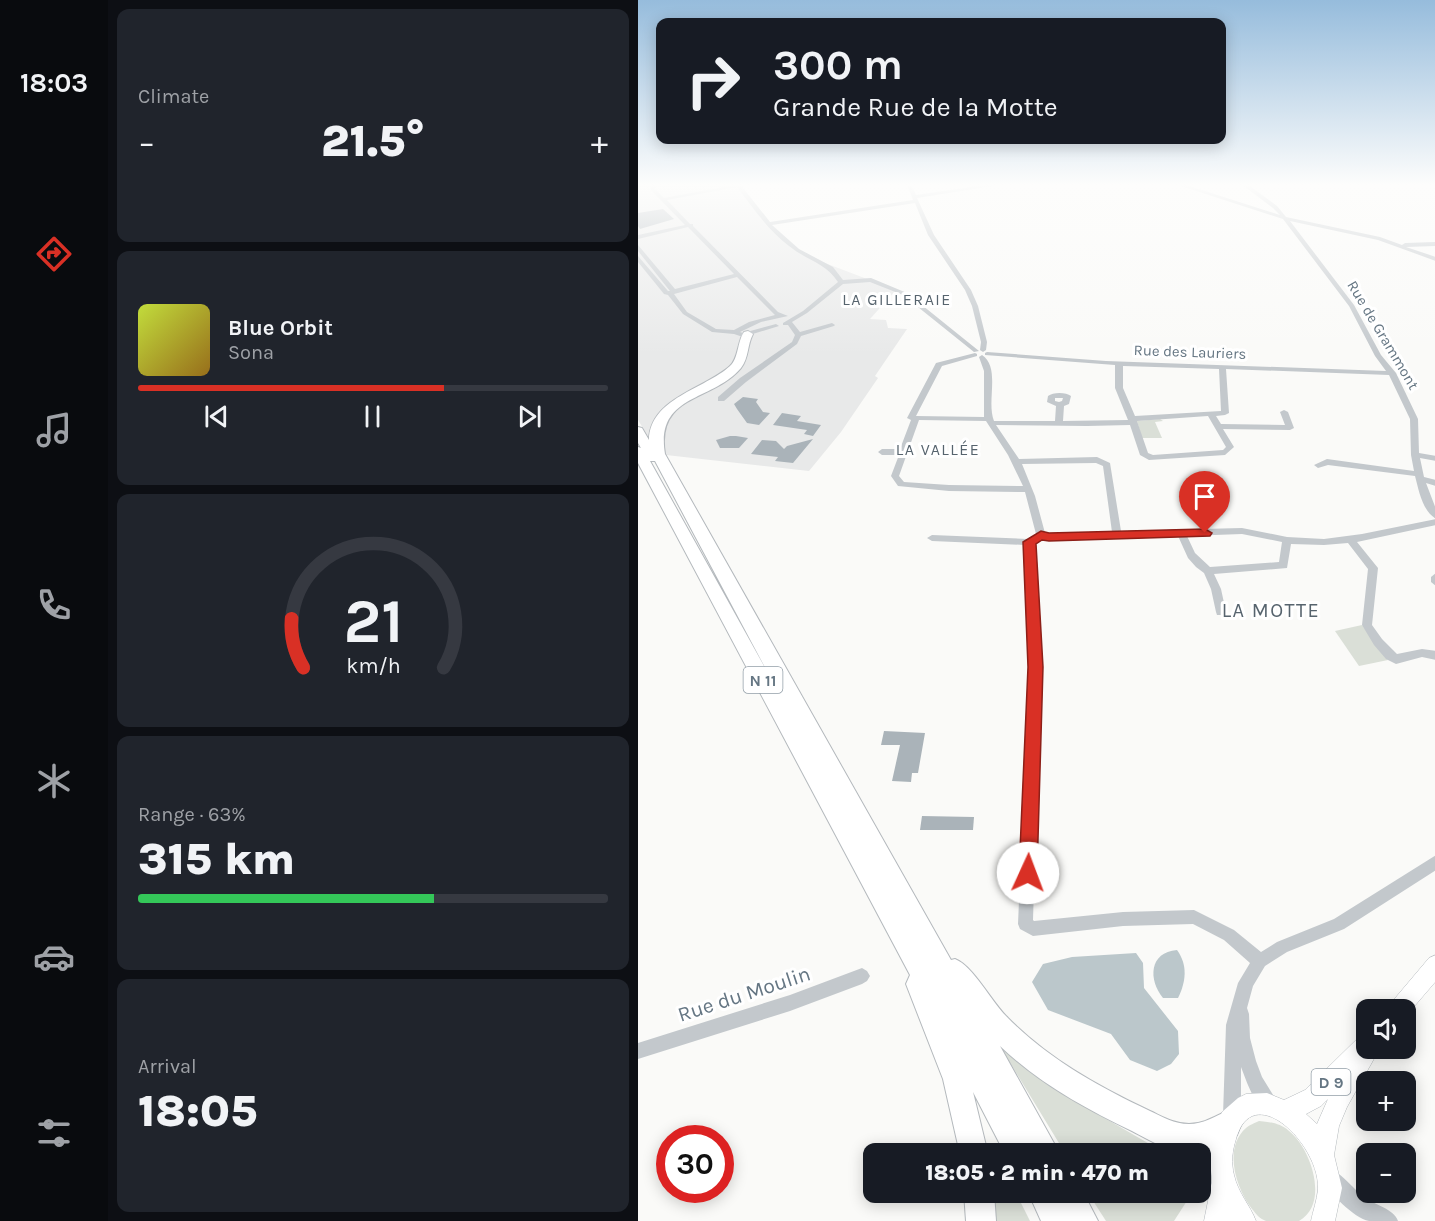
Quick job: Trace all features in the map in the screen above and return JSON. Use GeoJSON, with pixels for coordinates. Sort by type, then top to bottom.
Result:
{"type":"FeatureCollection","features":[{"type":"Feature","properties":{"kind":"highway"},"geometry":{"type":"LineString","coordinates":[[741,333],[738,364],[723,377],[674,406],[659,423],[655,441],[658,454],[761,643]]}},
{"type":"Feature","properties":{"kind":"highway","name":"N 11"},"geometry":{"type":"LineString","coordinates":[[638,431],[761,643],[898,907],[1016,1143]]}},
{"type":"Feature","properties":{"kind":"highway","name":"N 11"},"geometry":{"type":"LineString","coordinates":[[638,451],[898,907],[1039,1143]]}},
{"type":"Feature","properties":{"kind":"highway"},"geometry":{"type":"LineString","coordinates":[[898,907],[956,1079],[971,1143]]}},
{"type":"Feature","properties":{"kind":"highway","name":"N 11"},"geometry":{"type":"LineString","coordinates":[[898,907],[1002,1031],[1039,1064],[1076,1088],[1114,1109],[1169,1134],[1185,1138],[1206,1136],[1230,1122]]}},
{"type":"Feature","properties":{"kind":"highway"},"geometry":{"type":"LineString","coordinates":[[980,1203],[981,1221]]}},
{"type":"Feature","properties":{"kind":"highway"},"geometry":{"type":"LineString","coordinates":[[1048,1203],[1057,1221]]}},
{"type":"Feature","properties":{"kind":"highway"},"geometry":{"type":"LineString","coordinates":[[1073,1203],[1083,1221]]}},
{"type":"Feature","properties":{"kind":"main road"},"geometry":{"type":"LineString","coordinates":[[1407,999],[1436,965]]}},
{"type":"Feature","properties":{"kind":"main road","name":"D 9"},"geometry":{"type":"LineString","coordinates":[[1278,1107],[1319,1094],[1356,1055]]}},
{"type":"Feature","properties":{"kind":"main road","name":"D 9"},"geometry":{"type":"LineString","coordinates":[[1325,1165],[1325,1133],[1332,1113],[1364,1059]]}},
{"type":"Feature","properties":{"kind":"main road"},"geometry":{"type":"LineString","coordinates":[[1244,1221],[1234,1207],[1223,1181],[1220,1157],[1230,1122],[1249,1105],[1278,1107],[1308,1130],[1325,1165],[1329,1197],[1322,1221]]}},
{"type":"Feature","properties":{"kind":"main road"},"geometry":{"type":"LineString","coordinates":[[1216,1221],[1223,1181]]}},
{"type":"Feature","properties":{"kind":"street"},"geometry":{"type":"LineString","coordinates":[[706,241],[772,308],[788,320],[798,334]]}},
{"type":"Feature","properties":{"kind":"street"},"geometry":{"type":"LineString","coordinates":[[786,241],[796,250],[830,266],[841,282]]}},
{"type":"Feature","properties":{"kind":"street"},"geometry":{"type":"LineString","coordinates":[[935,241],[972,298],[984,342],[981,353],[988,375],[991,421],[1017,462],[1036,512],[1041,535]]}},
{"type":"Feature","properties":{"kind":"street","name":"Rue de Grammont"},"geometry":{"type":"LineString","coordinates":[[1302,241],[1352,306],[1378,356],[1392,373],[1414,418],[1415,455],[1419,477],[1429,507],[1436,516]]}},
{"type":"Feature","properties":{"kind":"street"},"geometry":{"type":"LineString","coordinates":[[1381,241],[1436,259]]}},
{"type":"Feature","properties":{"kind":"street"},"geometry":{"type":"LineString","coordinates":[[1398,245],[1436,244]]}},
{"type":"Feature","properties":{"kind":"street"},"geometry":{"type":"LineString","coordinates":[[638,247],[685,314],[711,330],[741,333],[778,326],[805,312],[841,282],[871,280],[905,294],[981,353]]}},
{"type":"Feature","properties":{"kind":"street"},"geometry":{"type":"LineString","coordinates":[[638,258],[671,292]]}},
{"type":"Feature","properties":{"kind":"street"},"geometry":{"type":"LineString","coordinates":[[671,292],[739,275]]}},
{"type":"Feature","properties":{"kind":"street"},"geometry":{"type":"LineString","coordinates":[[772,308],[768,324],[778,326]]}},
{"type":"Feature","properties":{"kind":"street"},"geometry":{"type":"LineString","coordinates":[[741,333],[740,328],[770,318],[788,320]]}},
{"type":"Feature","properties":{"kind":"street"},"geometry":{"type":"LineString","coordinates":[[798,334],[832,325]]}},
{"type":"Feature","properties":{"kind":"street"},"geometry":{"type":"LineString","coordinates":[[721,399],[743,380],[794,344],[798,334]]}},
{"type":"Feature","properties":{"kind":"street"},"geometry":{"type":"LineString","coordinates":[[981,353],[940,365],[911,418],[1059,424],[1132,421],[1225,413],[1222,367]]}},
{"type":"Feature","properties":{"kind":"street","name":"Rue des Lauriers"},"geometry":{"type":"LineString","coordinates":[[981,353],[1119,364],[1392,373]]}},
{"type":"Feature","properties":{"kind":"street"},"geometry":{"type":"LineString","coordinates":[[1119,364],[1119,388],[1145,455],[1152,458],[1225,452],[1229,447],[1211,414]]}},
{"type":"Feature","properties":{"kind":"street"},"geometry":{"type":"LineString","coordinates":[[1059,424],[1060,405]]}},
{"type":"Feature","properties":{"kind":"street"},"geometry":{"type":"LineString","coordinates":[[1218,426],[1290,428],[1284,412]]}},
{"type":"Feature","properties":{"kind":"street"},"geometry":{"type":"LineString","coordinates":[[916,418],[895,476],[901,484],[934,489],[956,487],[1028,489]]}},
{"type":"Feature","properties":{"kind":"street"},"geometry":{"type":"LineString","coordinates":[[882,452],[903,452]]}},
{"type":"Feature","properties":{"kind":"street"},"geometry":{"type":"LineString","coordinates":[[1415,455],[1436,459]]}},
{"type":"Feature","properties":{"kind":"street"},"geometry":{"type":"LineString","coordinates":[[1017,462],[1097,460],[1107,465],[1117,535]]}},
{"type":"Feature","properties":{"kind":"street"},"geometry":{"type":"LineString","coordinates":[[1318,465],[1327,462],[1419,477],[1436,483]]}},
{"type":"Feature","properties":{"kind":"street"},"geometry":{"type":"LineString","coordinates":[[932,538],[1030,542],[1041,535],[1049,537],[1242,531],[1268,534],[1287,540],[1350,539],[1436,522]]}},
{"type":"Feature","properties":{"kind":"street"},"geometry":{"type":"LineString","coordinates":[[1182,534],[1184,543],[1197,563],[1208,571],[1216,589],[1221,612]]}},
{"type":"Feature","properties":{"kind":"street"},"geometry":{"type":"LineString","coordinates":[[1350,539],[1373,568],[1367,626],[1378,642],[1390,656],[1396,659],[1422,653],[1436,656]]}},
{"type":"Feature","properties":{"kind":"street"},"geometry":{"type":"LineString","coordinates":[[1208,571],[1284,565],[1287,540]]}},
{"type":"Feature","properties":{"kind":"street"},"geometry":{"type":"LineString","coordinates":[[1030,542],[1035,667],[1025,914],[1027,926],[1033,929],[1131,918],[1194,917],[1229,935],[1260,961]]}},
{"type":"Feature","properties":{"kind":"street"},"geometry":{"type":"LineString","coordinates":[[1436,577],[1436,582]]}},
{"type":"Feature","properties":{"kind":"street"},"geometry":{"type":"LineString","coordinates":[[1230,1122],[1232,1043],[1236,1013],[1246,983],[1260,961],[1282,947],[1339,924],[1436,862]]}},
{"type":"Feature","properties":{"kind":"street","name":"Rue du Moulin"},"geometry":{"type":"LineString","coordinates":[[638,1051],[790,1003],[862,976]]}},
{"type":"Feature","properties":{"kind":"street"},"geometry":{"type":"LineString","coordinates":[[1241,1002],[1241,1032],[1249,1067],[1260,1090],[1278,1107]]}},
{"type":"Feature","properties":{"kind":"street"},"geometry":{"type":"LineString","coordinates":[[1325,1165],[1353,1201],[1389,1221]]}},
{"type":"Feature","properties":{"kind":"shaded area"},"geometry":{"type":"Polygon","coordinates":[[[638,241],[789,241],[804,255],[896,290],[870,319],[886,320],[888,328],[907,329],[875,376],[878,378],[841,432],[809,471],[666,455],[649,438],[638,420],[638,241]]]}},
{"type":"Feature","properties":{"kind":"shaded area"},"geometry":{"type":"Polygon","coordinates":[[[1160,419],[1163,421],[1155,422],[1162,438],[1142,438],[1137,421],[1160,419]]]}},
{"type":"Feature","properties":{"kind":"shaded area"},"geometry":{"type":"Polygon","coordinates":[[[1362,625],[1388,660],[1359,666],[1335,631],[1362,625]]]}},
{"type":"Feature","properties":{"kind":"shaded area"},"geometry":{"type":"Polygon","coordinates":[[[1177,950],[1183,962],[1185,974],[1183,986],[1178,998],[1163,998],[1153,975],[1156,961],[1168,952],[1177,950]]]}},
{"type":"Feature","properties":{"kind":"shaded area"},"geometry":{"type":"Polygon","coordinates":[[[1136,953],[1143,963],[1144,988],[1178,1031],[1179,1054],[1171,1064],[1157,1071],[1130,1060],[1111,1034],[1048,1010],[1032,982],[1043,964],[1072,957],[1136,953]]]}},
{"type":"Feature","properties":{"kind":"shaded area"},"geometry":{"type":"Polygon","coordinates":[[[992,1033],[1065,1095],[1148,1143],[1059,1143],[992,1033]]]}},
{"type":"Feature","properties":{"kind":"shaded area"},"geometry":{"type":"Polygon","coordinates":[[[1259,1121],[1271,1122],[1286,1128],[1297,1139],[1310,1162],[1314,1176],[1314,1202],[1308,1213],[1299,1221],[1264,1220],[1252,1209],[1241,1191],[1234,1168],[1235,1146],[1239,1136],[1246,1128],[1259,1121]]]}},
{"type":"Feature","properties":{"kind":"shaded area"},"geometry":{"type":"Polygon","coordinates":[[[987,1203],[1021,1203],[1030,1221],[988,1221],[987,1203]]]}},
{"type":"Feature","properties":{"kind":"shaded area"},"geometry":{"type":"Polygon","coordinates":[[[1094,1203],[1186,1203],[1174,1221],[1106,1221],[1094,1203]]]}},
{"type":"Feature","properties":{"kind":"building"},"geometry":{"type":"Polygon","coordinates":[[[743,397],[758,399],[756,402],[763,412],[770,413],[759,425],[747,423],[734,404],[743,397]]]}},
{"type":"Feature","properties":{"kind":"building"},"geometry":{"type":"Polygon","coordinates":[[[782,413],[801,416],[797,421],[821,425],[813,436],[804,434],[807,430],[773,425],[782,413]]]}},
{"type":"Feature","properties":{"kind":"building"},"geometry":{"type":"Polygon","coordinates":[[[730,436],[748,438],[739,448],[720,448],[716,440],[730,436]]]}},
{"type":"Feature","properties":{"kind":"building"},"geometry":{"type":"Polygon","coordinates":[[[813,439],[793,463],[775,461],[778,457],[751,454],[762,440],[776,441],[784,449],[787,446],[813,439]]]}},
{"type":"Feature","properties":{"kind":"building"},"geometry":{"type":"Polygon","coordinates":[[[884,731],[925,733],[918,773],[912,773],[911,782],[892,781],[900,745],[881,745],[884,731]]]}},
{"type":"Feature","properties":{"kind":"building"},"geometry":{"type":"Polygon","coordinates":[[[922,816],[974,817],[973,830],[920,830],[922,816]]]}},
{"type":"Feature","properties":{"kind":"district","name":"LA GILLERAIE"},"geometry":{"type":"Point","coordinates":[897,299]}},
{"type":"Feature","properties":{"kind":"district","name":"LA VALLÉE"},"geometry":{"type":"Point","coordinates":[938,449]}},
{"type":"Feature","properties":{"kind":"district","name":"LA MOTTE"},"geometry":{"type":"Point","coordinates":[1271,610]}},
{"type":"Feature","properties":{"kind":"route"},"geometry":{"type":"LineString","coordinates":[[1028,873],[1035,667],[1034,593],[1030,542],[1041,535],[1049,537],[1205,533]]}}]}
